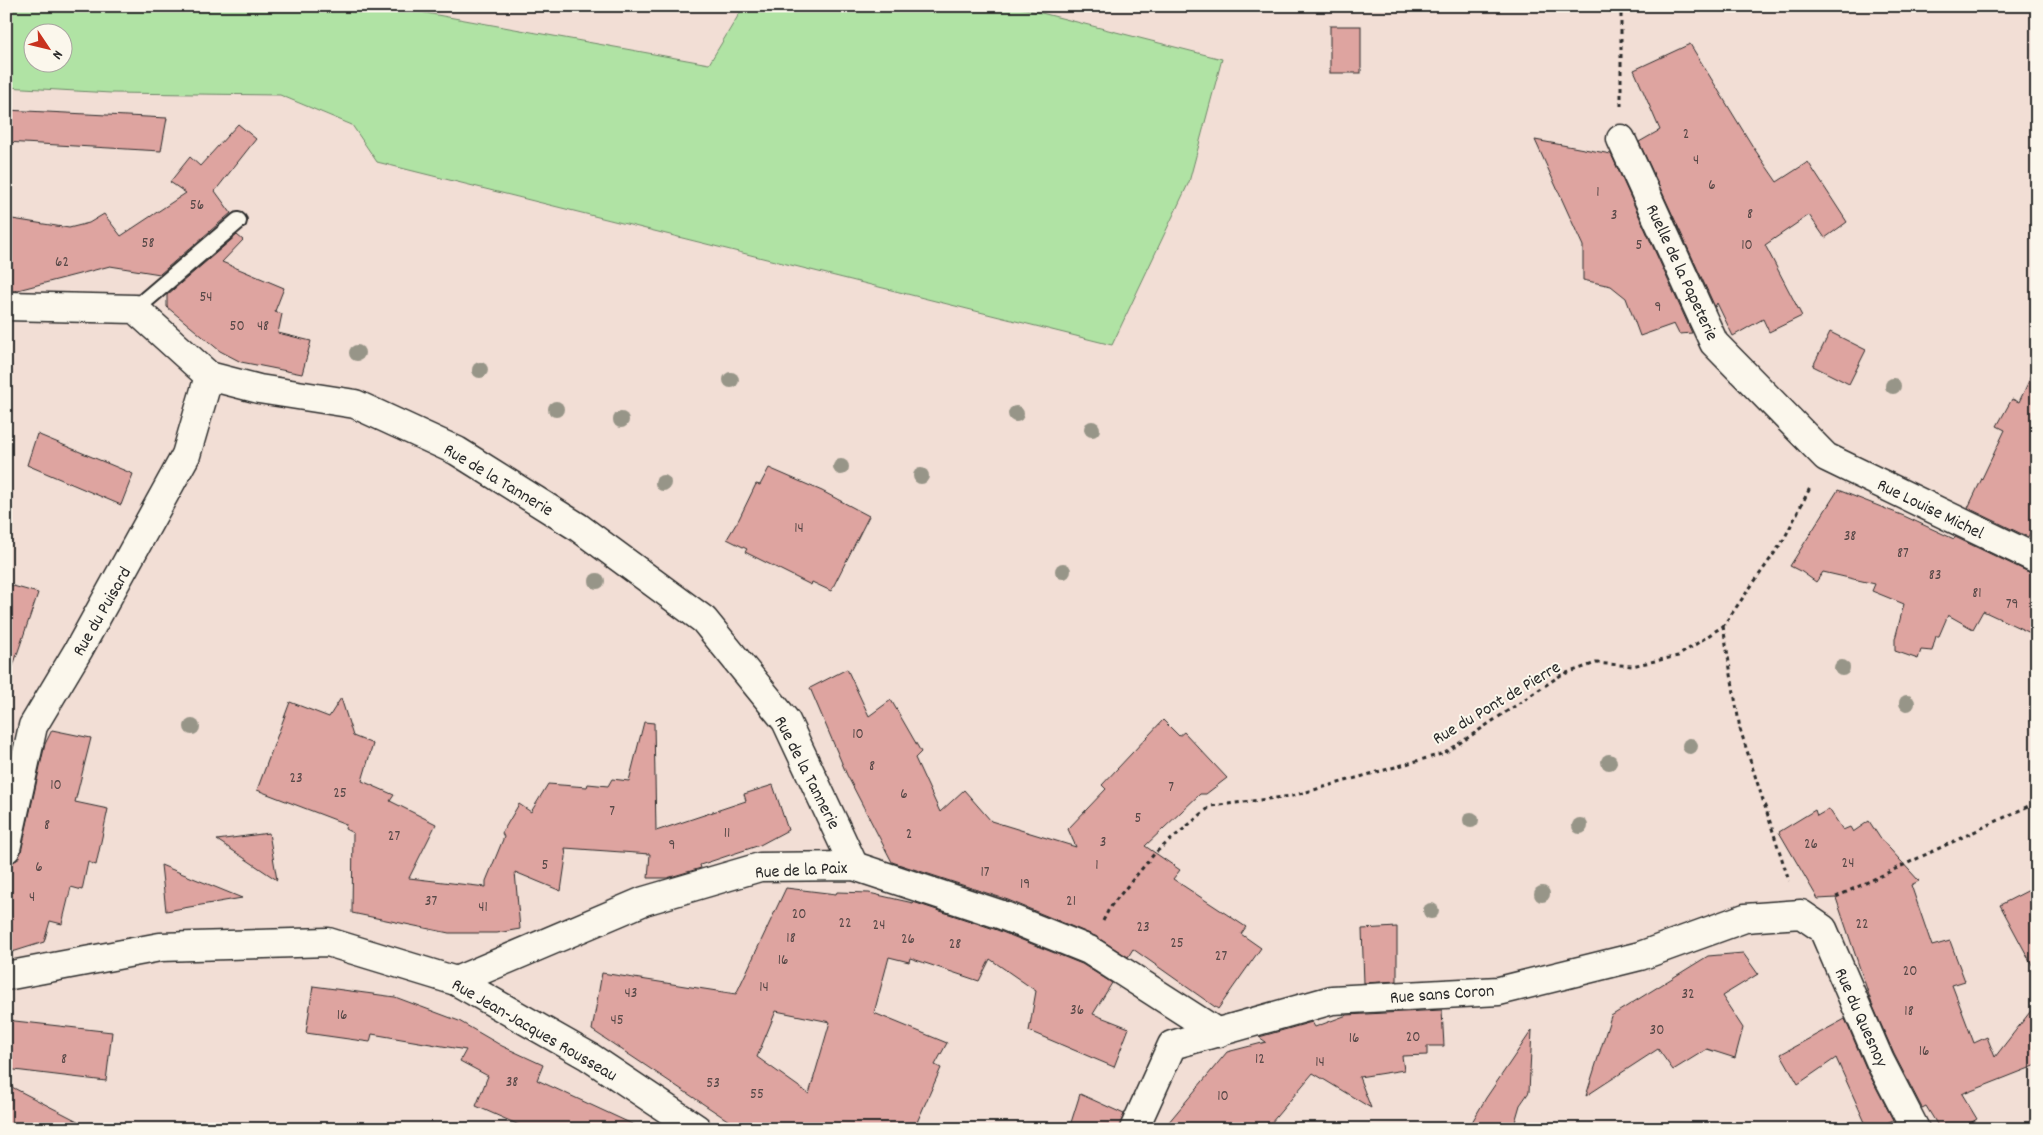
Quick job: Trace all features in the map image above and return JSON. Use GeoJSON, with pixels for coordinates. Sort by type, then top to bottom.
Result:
{"type":"FeatureCollection","features":[{"type":"Feature","properties":{"kind":"street","name":"Ruelle de la Papeterie"},"geometry":{"type":"LineString","coordinates":[[1621,139],[1714,343],[1826,457]]}},
{"type":"Feature","properties":{"kind":"street"},"geometry":{"type":"LineString","coordinates":[[6,306],[135,309]]}},
{"type":"Feature","properties":{"kind":"street","name":"Rue de la Tannerie"},"geometry":{"type":"LineString","coordinates":[[135,309],[209,376],[260,390],[355,404],[457,452],[578,527],[704,620],[786,721],[854,866]]}},
{"type":"Feature","properties":{"kind":"street","name":"Rue du Puisard"},"geometry":{"type":"LineString","coordinates":[[6,849],[33,726],[79,649],[186,455],[209,376]]}},
{"type":"Feature","properties":{"kind":"street","name":"Rue Louise Michel"},"geometry":{"type":"LineString","coordinates":[[1826,457],[2037,559]]}},
{"type":"Feature","properties":{"kind":"street","name":"Rue de la Paix"},"geometry":{"type":"LineString","coordinates":[[456,981],[644,901],[760,867],[854,866],[1002,915],[1089,950],[1218,1033]]}},
{"type":"Feature","properties":{"kind":"street","name":"Rue sans Coron"},"geometry":{"type":"LineString","coordinates":[[1134,1129],[1172,1045],[1332,1000],[1500,991],[1640,956],[1745,918],[1800,914]]}},
{"type":"Feature","properties":{"kind":"street","name":"Rue du Quesnoy"},"geometry":{"type":"LineString","coordinates":[[1800,914],[1823,929],[1880,1061],[1915,1129]]}},
{"type":"Feature","properties":{"kind":"street","name":"Rue Jean-Jacques Rousseau"},"geometry":{"type":"LineString","coordinates":[[6,976],[160,947],[328,942],[456,981],[588,1056],[697,1129]]}},
{"type":"Feature","properties":{"kind":"lane"},"geometry":{"type":"LineString","coordinates":[[135,309],[238,220]]}},
{"type":"Feature","properties":{"kind":"path"},"geometry":{"type":"LineString","coordinates":[[1621,6],[1621,139]]}},
{"type":"Feature","properties":{"kind":"path","name":"Rue du Pont de Pierre"},"geometry":{"type":"LineString","coordinates":[[1089,950],[1110,907],[1155,853],[1211,806],[1292,796],[1445,752],[1561,675],[1596,663],[1632,666],[1678,656],[1724,626],[1783,541],[1826,457]]}},
{"type":"Feature","properties":{"kind":"path"},"geometry":{"type":"LineString","coordinates":[[1724,626],[1740,729],[1800,914],[2037,802]]}},
{"type":"Feature","properties":{"kind":"green space"},"geometry":{"type":"Polygon","coordinates":[[[6,6],[387,6],[709,64],[744,6],[1014,6],[1222,59],[1189,182],[1112,345],[377,162],[352,125],[280,95],[111,93],[6,87],[6,6]]]}},
{"type":"Feature","properties":{"kind":"building"},"geometry":{"type":"Polygon","coordinates":[[[1330,26],[1361,26],[1361,73],[1330,73],[1330,26]]]}},
{"type":"Feature","properties":{"kind":"building"},"geometry":{"type":"Polygon","coordinates":[[[1690,44],[1753,147],[1777,182],[1808,162],[1847,222],[1825,238],[1809,215],[1765,245],[1802,316],[1769,332],[1763,319],[1733,336],[1717,303],[1715,307],[1639,142],[1660,130],[1634,70],[1690,44]]]}},
{"type":"Feature","properties":{"kind":"building"},"geometry":{"type":"Polygon","coordinates":[[[6,110],[167,118],[161,151],[6,142],[6,110]]]}},
{"type":"Feature","properties":{"kind":"building"},"geometry":{"type":"Polygon","coordinates":[[[238,124],[256,139],[215,191],[231,213],[160,274],[110,266],[14,291],[6,290],[6,218],[69,228],[89,223],[104,214],[121,236],[186,193],[170,182],[190,157],[200,166],[238,124]]]}},
{"type":"Feature","properties":{"kind":"building"},"geometry":{"type":"Polygon","coordinates":[[[1535,140],[1611,154],[1692,333],[1679,334],[1674,324],[1640,336],[1626,298],[1611,286],[1583,280],[1583,246],[1535,140]]]}},
{"type":"Feature","properties":{"kind":"building"},"geometry":{"type":"Polygon","coordinates":[[[237,235],[243,240],[222,262],[284,288],[275,311],[282,314],[278,333],[311,341],[302,374],[241,362],[220,351],[167,307],[167,295],[237,235]]]}},
{"type":"Feature","properties":{"kind":"building"},"geometry":{"type":"Polygon","coordinates":[[[1830,332],[1866,350],[1849,384],[1813,366],[1830,332]]]}},
{"type":"Feature","properties":{"kind":"building"},"geometry":{"type":"Polygon","coordinates":[[[2037,364],[2037,519],[2028,537],[1968,508],[2005,430],[1997,426],[2012,399],[2019,402],[2037,364]]]}},
{"type":"Feature","properties":{"kind":"building"},"geometry":{"type":"Polygon","coordinates":[[[37,434],[133,474],[121,505],[27,465],[37,434]]]}},
{"type":"Feature","properties":{"kind":"building"},"geometry":{"type":"Polygon","coordinates":[[[769,468],[822,491],[869,516],[831,591],[812,582],[811,585],[745,552],[747,549],[727,539],[756,484],[760,485],[769,468]]]}},
{"type":"Feature","properties":{"kind":"building"},"geometry":{"type":"Polygon","coordinates":[[[1838,490],[1904,516],[1954,539],[1955,537],[2037,576],[2037,636],[1983,611],[1973,629],[1948,615],[1939,636],[1936,636],[1932,651],[1921,650],[1918,659],[1895,651],[1895,639],[1904,604],[1872,591],[1875,584],[1823,572],[1816,582],[1790,566],[1838,490]]]}},
{"type":"Feature","properties":{"kind":"building"},"geometry":{"type":"Polygon","coordinates":[[[6,584],[38,593],[11,672],[6,671],[6,584]]]}},
{"type":"Feature","properties":{"kind":"building"},"geometry":{"type":"Polygon","coordinates":[[[847,669],[869,716],[891,700],[921,752],[915,758],[940,812],[964,790],[991,821],[1076,847],[1068,829],[1106,789],[1102,785],[1163,720],[1179,736],[1184,732],[1227,778],[1206,794],[1200,794],[1145,846],[1180,870],[1173,879],[1246,927],[1241,934],[1261,948],[1218,1009],[1133,949],[1128,957],[1095,936],[1008,900],[892,862],[847,775],[810,688],[847,669]]]}},
{"type":"Feature","properties":{"kind":"building"},"geometry":{"type":"Polygon","coordinates":[[[341,698],[353,736],[373,744],[362,781],[394,795],[390,801],[436,824],[409,878],[486,887],[486,881],[504,837],[502,833],[519,804],[531,812],[548,784],[587,787],[588,784],[608,786],[612,779],[629,781],[644,722],[654,723],[656,831],[746,801],[744,794],[773,785],[788,830],[760,845],[700,865],[701,868],[667,878],[648,878],[650,854],[565,848],[566,857],[561,891],[515,872],[520,929],[497,933],[449,933],[352,913],[353,833],[345,829],[346,824],[257,790],[290,702],[329,717],[341,698]]]}},
{"type":"Feature","properties":{"kind":"building"},"geometry":{"type":"Polygon","coordinates":[[[52,730],[91,738],[75,802],[108,809],[96,865],[88,862],[82,890],[71,887],[62,924],[50,921],[44,942],[6,954],[6,864],[17,860],[21,852],[45,744],[52,730]]]}},
{"type":"Feature","properties":{"kind":"building"},"geometry":{"type":"Polygon","coordinates":[[[1829,809],[1843,830],[1850,827],[1853,832],[1869,821],[1880,838],[1919,881],[1911,885],[1932,946],[1950,941],[1965,981],[1952,985],[1974,1043],[1987,1037],[1995,1057],[2037,1003],[2037,1065],[1962,1094],[1977,1119],[1960,1129],[1940,1129],[1926,1106],[1922,1108],[1894,1054],[1872,1004],[1836,898],[1818,899],[1779,832],[1815,810],[1817,816],[1829,809]]]}},
{"type":"Feature","properties":{"kind":"building"},"geometry":{"type":"Polygon","coordinates":[[[269,833],[277,880],[217,840],[269,833]]]}},
{"type":"Feature","properties":{"kind":"building"},"geometry":{"type":"Polygon","coordinates":[[[161,865],[242,898],[166,911],[161,865]]]}},
{"type":"Feature","properties":{"kind":"building"},"geometry":{"type":"Polygon","coordinates":[[[2037,886],[2037,974],[2000,905],[2037,886]]]}},
{"type":"Feature","properties":{"kind":"building"},"geometry":{"type":"Polygon","coordinates":[[[786,888],[836,894],[837,892],[869,893],[913,902],[997,930],[1082,964],[1112,983],[1093,1014],[1129,1028],[1114,1067],[1029,1031],[1036,991],[990,959],[979,981],[910,958],[909,962],[889,957],[874,1013],[947,1043],[935,1065],[941,1068],[914,1129],[741,1129],[592,1030],[602,973],[736,994],[786,888]],[[776,1011],[757,1057],[809,1094],[830,1022],[776,1011]]]}},
{"type":"Feature","properties":{"kind":"building"},"geometry":{"type":"Polygon","coordinates":[[[1397,927],[1397,981],[1364,983],[1362,929],[1397,927]]]}},
{"type":"Feature","properties":{"kind":"building"},"geometry":{"type":"Polygon","coordinates":[[[1743,953],[1758,974],[1722,996],[1743,1028],[1735,1058],[1707,1049],[1673,1070],[1658,1049],[1586,1096],[1611,1016],[1708,956],[1743,953]]]}},
{"type":"Feature","properties":{"kind":"building"},"geometry":{"type":"Polygon","coordinates":[[[313,986],[395,997],[459,1021],[502,1046],[543,1065],[537,1080],[643,1129],[528,1129],[476,1106],[488,1076],[460,1061],[466,1050],[372,1034],[370,1042],[306,1033],[313,986]]]}},
{"type":"Feature","properties":{"kind":"building"},"geometry":{"type":"Polygon","coordinates":[[[1442,1010],[1444,1046],[1427,1046],[1427,1055],[1402,1056],[1404,1070],[1359,1077],[1371,1108],[1313,1073],[1266,1129],[1163,1129],[1227,1052],[1266,1042],[1259,1037],[1312,1022],[1315,1027],[1347,1015],[1442,1010]]]}},
{"type":"Feature","properties":{"kind":"building"},"geometry":{"type":"Polygon","coordinates":[[[1845,1019],[1866,1068],[1893,1120],[1874,1129],[1868,1129],[1836,1058],[1798,1084],[1781,1054],[1845,1019]]]}},
{"type":"Feature","properties":{"kind":"building"},"geometry":{"type":"Polygon","coordinates":[[[6,1020],[112,1032],[106,1081],[6,1069],[6,1020]]]}},
{"type":"Feature","properties":{"kind":"building"},"geometry":{"type":"Polygon","coordinates":[[[1532,1030],[1529,1092],[1520,1105],[1513,1129],[1468,1129],[1486,1098],[1532,1030]]]}},
{"type":"Feature","properties":{"kind":"building"},"geometry":{"type":"Polygon","coordinates":[[[6,1084],[93,1129],[6,1129],[6,1084]]]}},
{"type":"Feature","properties":{"kind":"building"},"geometry":{"type":"Polygon","coordinates":[[[1080,1094],[1124,1114],[1119,1129],[1069,1129],[1080,1094]]]}}]}
